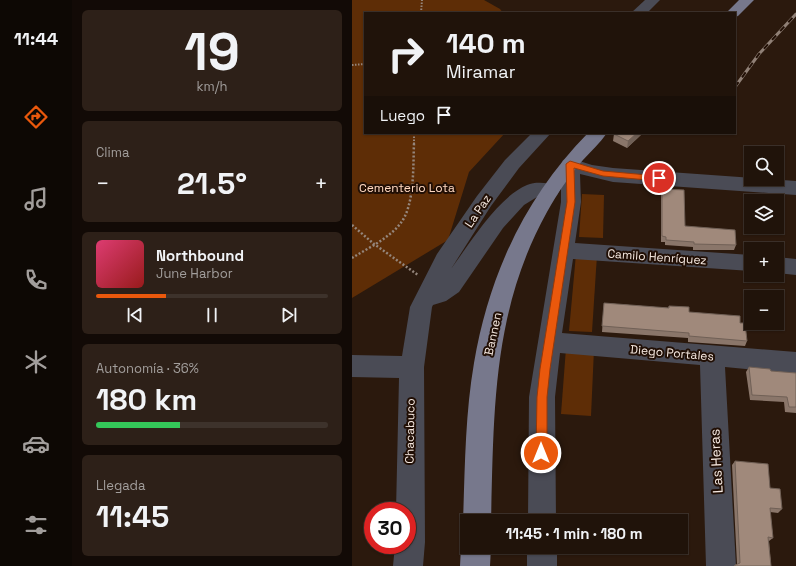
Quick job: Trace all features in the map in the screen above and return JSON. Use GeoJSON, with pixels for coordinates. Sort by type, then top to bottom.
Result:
{"type":"FeatureCollection","features":[{"type":"Feature","properties":{"kind":"main road"},"geometry":{"type":"LineString","coordinates":[[733,12],[747,0]]}},
{"type":"Feature","properties":{"kind":"main road"},"geometry":{"type":"LineString","coordinates":[[570,164],[597,134]]}},
{"type":"Feature","properties":{"kind":"main road","name":"Bannen"},"geometry":{"type":"LineString","coordinates":[[477,514],[483,395],[492,335],[508,274],[529,226],[550,190],[570,164]]}},
{"type":"Feature","properties":{"kind":"main road"},"geometry":{"type":"LineString","coordinates":[[475,566],[476,554]]}},
{"type":"Feature","properties":{"kind":"street"},"geometry":{"type":"LineString","coordinates":[[639,12],[653,0]]}},
{"type":"Feature","properties":{"kind":"street","name":"La Paz"},"geometry":{"type":"LineString","coordinates":[[429,291],[445,260],[484,201],[512,164],[541,134]]}},
{"type":"Feature","properties":{"kind":"street"},"geometry":{"type":"LineString","coordinates":[[542,514],[542,397],[571,202],[570,164],[590,171],[613,175],[796,188]]}},
{"type":"Feature","properties":{"kind":"street"},"geometry":{"type":"LineString","coordinates":[[429,291],[438,296],[451,286],[496,223],[517,200],[533,190],[550,190]]}},
{"type":"Feature","properties":{"kind":"street","name":"Camilo Henríquez"},"geometry":{"type":"LineString","coordinates":[[564,250],[744,263]]}},
{"type":"Feature","properties":{"kind":"street"},"geometry":{"type":"LineString","coordinates":[[784,266],[796,267]]}},
{"type":"Feature","properties":{"kind":"street","name":"Chacabuco"},"geometry":{"type":"LineString","coordinates":[[408,566],[410,542],[412,367],[421,307],[429,291]]}},
{"type":"Feature","properties":{"kind":"street","name":"Diego Portales"},"geometry":{"type":"LineString","coordinates":[[549,342],[796,363]]}},
{"type":"Feature","properties":{"kind":"street","name":"Las Heras"},"geometry":{"type":"LineString","coordinates":[[712,356],[721,566]]}},
{"type":"Feature","properties":{"kind":"street"},"geometry":{"type":"LineString","coordinates":[[352,366],[412,367]]}},
{"type":"Feature","properties":{"kind":"street"},"geometry":{"type":"LineString","coordinates":[[542,554],[542,566]]}},
{"type":"Feature","properties":{"kind":"path"},"geometry":{"type":"LineString","coordinates":[[421,12],[422,0]]}},
{"type":"Feature","properties":{"kind":"path"},"geometry":{"type":"LineString","coordinates":[[352,65],[364,64]]}},
{"type":"Feature","properties":{"kind":"path"},"geometry":{"type":"LineString","coordinates":[[352,258],[374,244],[401,223],[410,203],[414,134]]}},
{"type":"Feature","properties":{"kind":"path"},"geometry":{"type":"LineString","coordinates":[[352,225],[429,291]]}},
{"type":"Feature","properties":{"kind":"green space","name":"Cementerio Lota"},"geometry":{"type":"Polygon","coordinates":[[[352,0],[484,0],[500,9],[502,12],[364,12],[364,134],[504,134],[469,172],[448,240],[352,298],[352,0]]]}},
{"type":"Feature","properties":{"kind":"green space"},"geometry":{"type":"Polygon","coordinates":[[[582,194],[604,195],[603,238],[579,237],[582,194]]]}},
{"type":"Feature","properties":{"kind":"green space"},"geometry":{"type":"Polygon","coordinates":[[[576,254],[597,255],[592,332],[569,331],[576,254]]]}},
{"type":"Feature","properties":{"kind":"green space"},"geometry":{"type":"Polygon","coordinates":[[[566,348],[594,349],[591,416],[561,414],[566,348]]]}},
{"type":"Feature","properties":{"kind":"building"},"geometry":{"type":"Polygon","coordinates":[[[614,134],[636,134],[628,141],[614,134]]]}},
{"type":"Feature","properties":{"kind":"building"},"geometry":{"type":"Polygon","coordinates":[[[662,189],[684,190],[685,226],[735,230],[736,245],[694,244],[694,242],[666,240],[666,237],[662,236],[662,189]]]}},
{"type":"Feature","properties":{"kind":"building"},"geometry":{"type":"Polygon","coordinates":[[[604,303],[669,308],[669,306],[689,307],[689,312],[740,316],[740,323],[744,323],[747,341],[689,336],[689,333],[602,326],[604,303]]]}},
{"type":"Feature","properties":{"kind":"building"},"geometry":{"type":"Polygon","coordinates":[[[749,367],[796,373],[796,407],[789,407],[787,397],[752,395],[749,367]]]}},
{"type":"Feature","properties":{"kind":"building"},"geometry":{"type":"Polygon","coordinates":[[[735,461],[768,464],[770,488],[780,489],[782,509],[770,508],[773,538],[768,537],[771,566],[735,566],[740,563],[735,461]]]}},
{"type":"Feature","properties":{"kind":"railway"},"geometry":{"type":"LineString","coordinates":[[736,86],[759,54],[796,14]]}},
{"type":"Feature","properties":{"kind":"route"},"geometry":{"type":"LineString","coordinates":[[541,453],[542,397],[545,369],[571,202],[570,164],[603,174],[659,178]]}}]}
